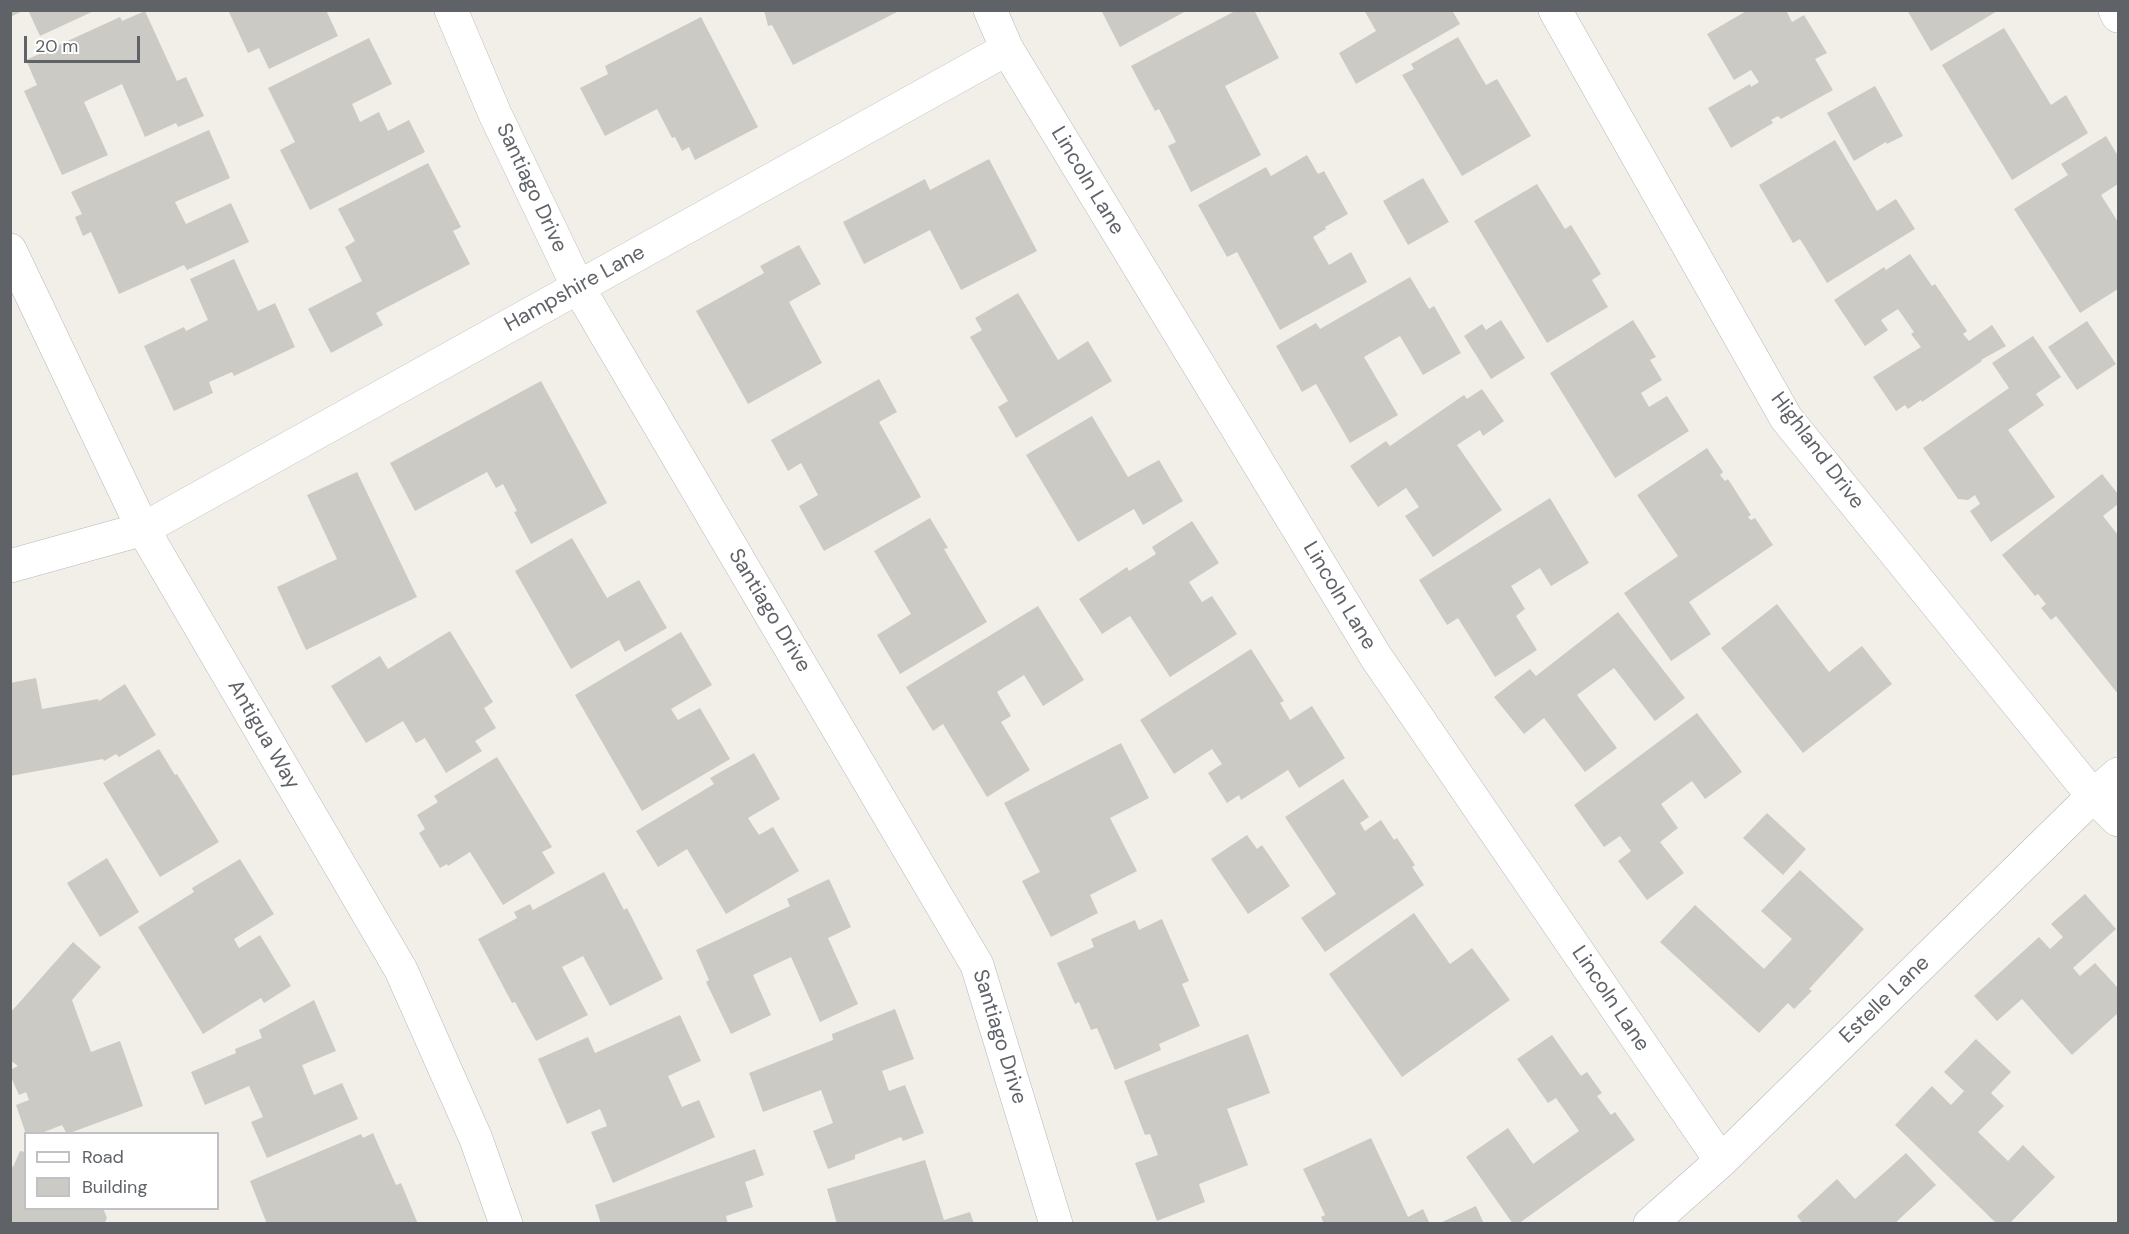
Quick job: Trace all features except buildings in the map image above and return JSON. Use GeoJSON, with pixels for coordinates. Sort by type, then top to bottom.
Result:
{"type":"FeatureCollection","features":[{"type":"Feature","properties":{"kind":"street","name":"Santiago Drive"},"geometry":{"type":"LineString","coordinates":[[451,10],[495,114],[578,287],[977,965],[1056,1224]]}},
{"type":"Feature","properties":{"kind":"street","name":"Lincoln Lane"},"geometry":{"type":"LineString","coordinates":[[990,10],[1007,49],[1376,657],[1721,1161]]}},
{"type":"Feature","properties":{"kind":"street","name":"Highland Drive"},"geometry":{"type":"LineString","coordinates":[[1555,10],[1786,418],[2093,796],[2118,820]]}},
{"type":"Feature","properties":{"kind":"street"},"geometry":{"type":"LineString","coordinates":[[2115,10],[2118,16]]}},
{"type":"Feature","properties":{"kind":"street","name":"Hampshire Lane"},"geometry":{"type":"LineString","coordinates":[[10,566],[143,529],[1007,49]]}},
{"type":"Feature","properties":{"kind":"street","name":"Antigua Way"},"geometry":{"type":"LineString","coordinates":[[10,250],[143,529],[401,970],[476,1139],[506,1224]]}},
{"type":"Feature","properties":{"kind":"street","name":"Estelle Lane"},"geometry":{"type":"LineString","coordinates":[[1650,1224],[1721,1161],[2118,774]]}}]}
